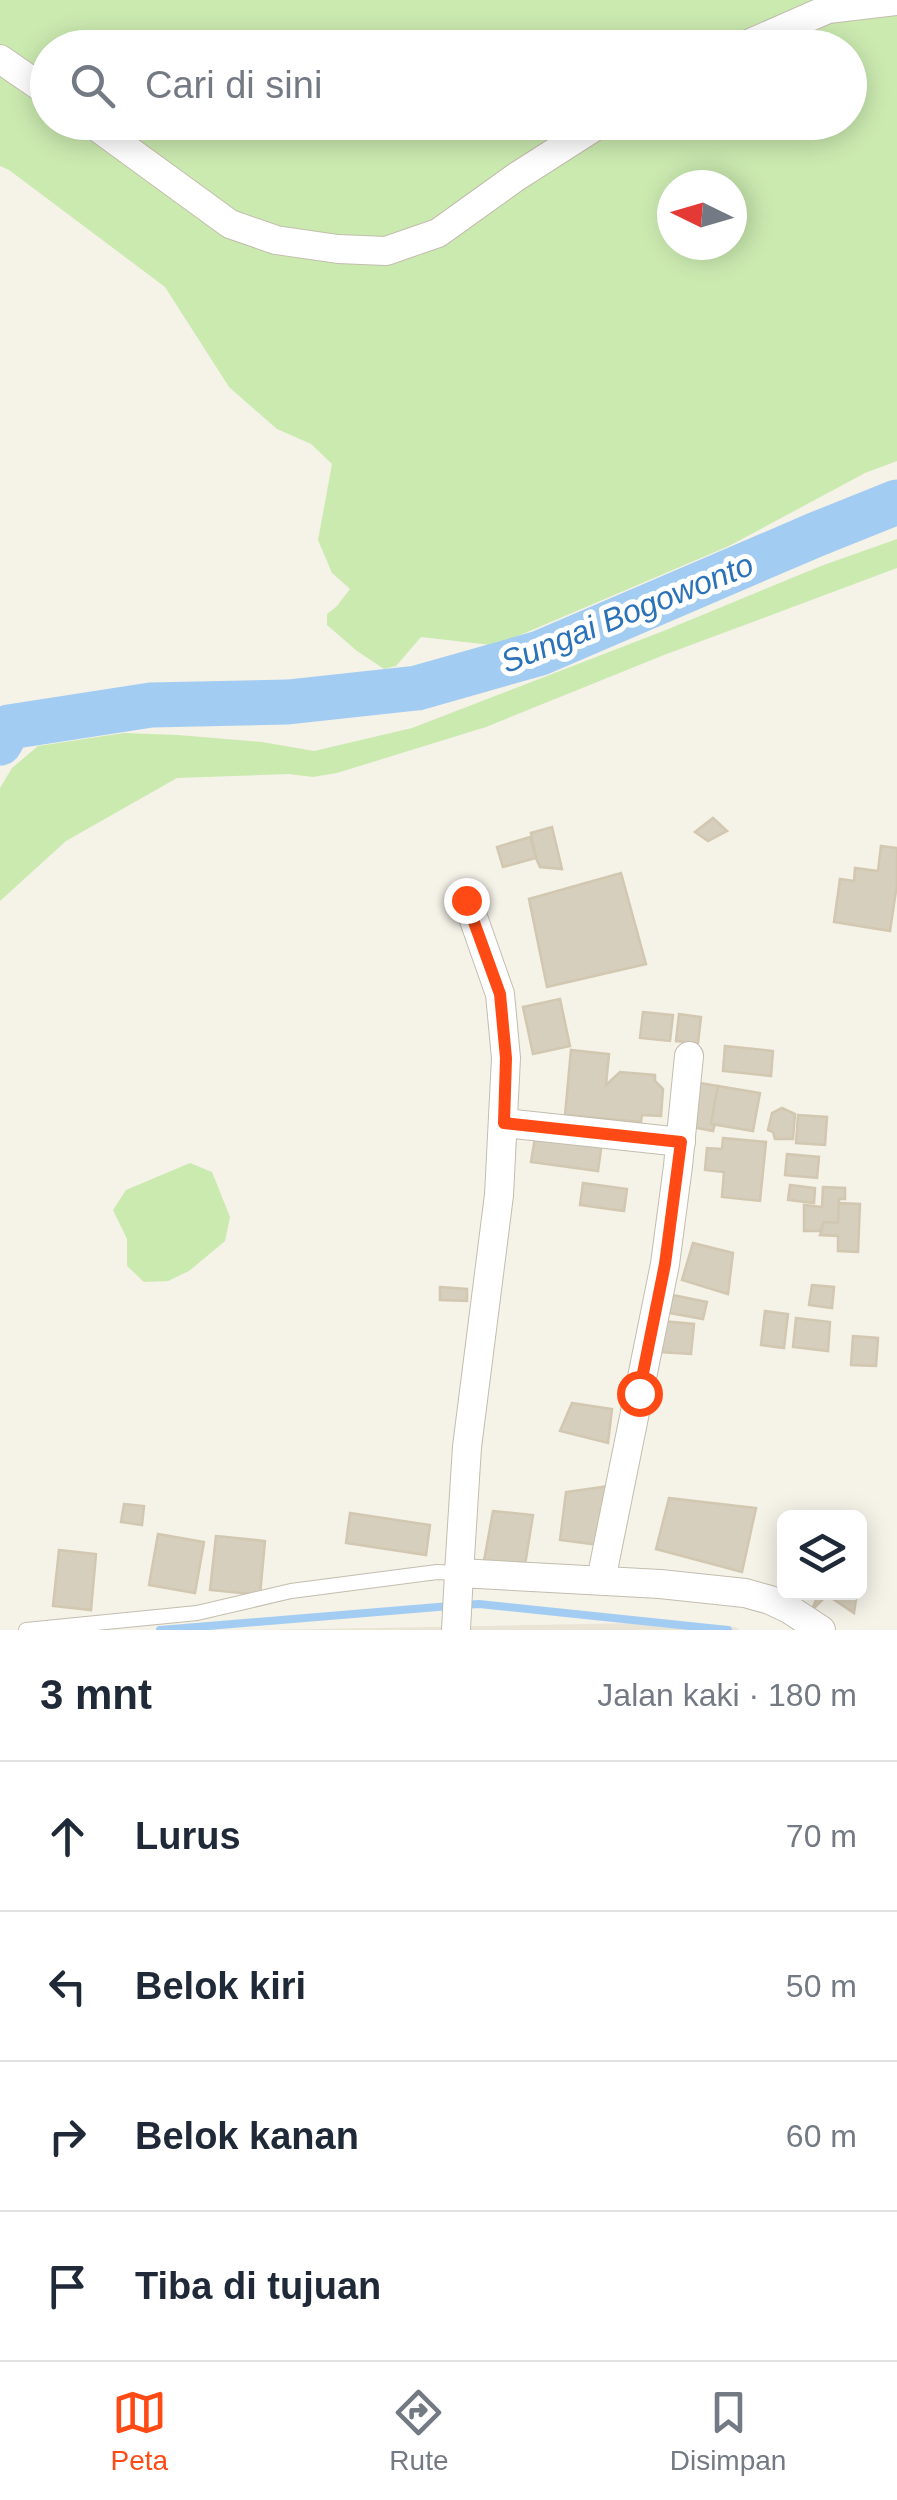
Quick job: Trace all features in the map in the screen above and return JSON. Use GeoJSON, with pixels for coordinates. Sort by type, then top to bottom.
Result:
{"type":"FeatureCollection","features":[{"type":"Feature","properties":{"kind":"street"},"geometry":{"type":"LineString","coordinates":[[781,30],[828,10],[897,0]]}},
{"type":"Feature","properties":{"kind":"street"},"geometry":{"type":"LineString","coordinates":[[0,59],[30,80]]}},
{"type":"Feature","properties":{"kind":"street"},"geometry":{"type":"LineString","coordinates":[[115,140],[230,224],[276,240],[386,251],[438,233],[574,140]]}},
{"type":"Feature","properties":{"kind":"street"},"geometry":{"type":"LineString","coordinates":[[456,1630],[467,1448],[499,1196],[506,1058],[500,994],[466,900]]}},
{"type":"Feature","properties":{"kind":"street"},"geometry":{"type":"LineString","coordinates":[[601,1580],[665,1264],[690,1056]]}},
{"type":"Feature","properties":{"kind":"street"},"geometry":{"type":"LineString","coordinates":[[504,1123],[681,1142]]}},
{"type":"Feature","properties":{"kind":"street"},"geometry":{"type":"LineString","coordinates":[[459,1582],[601,1580],[745,1593],[788,1608],[822,1630]]}},
{"type":"Feature","properties":{"kind":"lane"},"geometry":{"type":"LineString","coordinates":[[26,1630],[197,1613],[291,1592],[437,1572],[459,1582]]}},
{"type":"Feature","properties":{"kind":"shaded area"},"geometry":{"type":"Polygon","coordinates":[[[638,1623],[740,1630],[262,1630],[638,1623]]]}},
{"type":"Feature","properties":{"kind":"green space"},"geometry":{"type":"Polygon","coordinates":[[[0,0],[897,0],[897,461],[865,473],[729,546],[504,642],[491,645],[421,637],[396,666],[384,669],[327,625],[327,614],[350,589],[332,573],[318,540],[332,464],[311,444],[277,429],[229,387],[165,287],[0,166],[0,0]]]}},
{"type":"Feature","properties":{"kind":"green space"},"geometry":{"type":"Polygon","coordinates":[[[897,539],[897,568],[486,727],[313,777],[289,774],[177,778],[66,841],[0,901],[0,788],[12,768],[38,746],[124,733],[262,742],[314,751],[412,728],[897,539]]]}},
{"type":"Feature","properties":{"kind":"green space"},"geometry":{"type":"Polygon","coordinates":[[[190,1163],[212,1172],[230,1217],[225,1241],[189,1271],[168,1281],[144,1282],[127,1266],[127,1239],[113,1210],[126,1190],[190,1163]]]}},
{"type":"Feature","properties":{"kind":"building"},"geometry":{"type":"Polygon","coordinates":[[[713,818],[727,831],[708,841],[695,832],[713,818]]]}},
{"type":"Feature","properties":{"kind":"building"},"geometry":{"type":"Polygon","coordinates":[[[552,827],[562,869],[540,867],[536,858],[531,833],[552,827]]]}},
{"type":"Feature","properties":{"kind":"building"},"geometry":{"type":"Polygon","coordinates":[[[530,837],[536,858],[503,867],[497,847],[530,837]]]}},
{"type":"Feature","properties":{"kind":"building"},"geometry":{"type":"Polygon","coordinates":[[[881,846],[897,848],[897,884],[890,931],[834,922],[840,879],[854,881],[855,868],[878,871],[881,846]]]}},
{"type":"Feature","properties":{"kind":"building"},"geometry":{"type":"Polygon","coordinates":[[[621,873],[646,964],[547,987],[529,899],[621,873]]]}},
{"type":"Feature","properties":{"kind":"building"},"geometry":{"type":"Polygon","coordinates":[[[560,999],[570,1046],[533,1054],[523,1007],[560,999]]]}},
{"type":"Feature","properties":{"kind":"building"},"geometry":{"type":"Polygon","coordinates":[[[643,1012],[673,1015],[670,1041],[640,1038],[643,1012]]]}},
{"type":"Feature","properties":{"kind":"building"},"geometry":{"type":"Polygon","coordinates":[[[679,1014],[701,1017],[698,1043],[676,1041],[679,1014]]]}},
{"type":"Feature","properties":{"kind":"building"},"geometry":{"type":"Polygon","coordinates":[[[725,1046],[773,1051],[771,1076],[723,1071],[725,1046]]]}},
{"type":"Feature","properties":{"kind":"building"},"geometry":{"type":"Polygon","coordinates":[[[571,1050],[609,1054],[606,1085],[620,1072],[655,1075],[663,1089],[661,1116],[642,1115],[641,1122],[565,1115],[571,1050]]]}},
{"type":"Feature","properties":{"kind":"building"},"geometry":{"type":"Polygon","coordinates":[[[700,1083],[718,1086],[713,1131],[692,1127],[700,1083]]]}},
{"type":"Feature","properties":{"kind":"building"},"geometry":{"type":"Polygon","coordinates":[[[718,1086],[760,1093],[753,1131],[711,1124],[718,1086]]]}},
{"type":"Feature","properties":{"kind":"building"},"geometry":{"type":"Polygon","coordinates":[[[782,1108],[795,1114],[793,1139],[775,1139],[768,1130],[772,1113],[782,1108]]]}},
{"type":"Feature","properties":{"kind":"building"},"geometry":{"type":"Polygon","coordinates":[[[798,1115],[827,1117],[825,1145],[796,1143],[798,1115]]]}},
{"type":"Feature","properties":{"kind":"building"},"geometry":{"type":"Polygon","coordinates":[[[536,1132],[602,1142],[598,1171],[531,1162],[536,1132]]]}},
{"type":"Feature","properties":{"kind":"building"},"geometry":{"type":"Polygon","coordinates":[[[723,1138],[766,1142],[760,1201],[722,1197],[724,1172],[705,1170],[707,1148],[722,1149],[723,1138]]]}},
{"type":"Feature","properties":{"kind":"building"},"geometry":{"type":"Polygon","coordinates":[[[787,1154],[819,1157],[817,1178],[785,1175],[787,1154]]]}},
{"type":"Feature","properties":{"kind":"building"},"geometry":{"type":"Polygon","coordinates":[[[583,1183],[627,1189],[624,1211],[580,1205],[583,1183]]]}},
{"type":"Feature","properties":{"kind":"building"},"geometry":{"type":"Polygon","coordinates":[[[790,1185],[815,1188],[814,1203],[788,1200],[790,1185]]]}},
{"type":"Feature","properties":{"kind":"building"},"geometry":{"type":"Polygon","coordinates":[[[823,1187],[845,1188],[845,1199],[839,1199],[838,1223],[824,1222],[820,1231],[804,1231],[804,1205],[822,1207],[823,1187]]]}},
{"type":"Feature","properties":{"kind":"building"},"geometry":{"type":"Polygon","coordinates":[[[839,1203],[860,1204],[858,1252],[838,1251],[838,1236],[820,1235],[824,1222],[838,1223],[839,1203]]]}},
{"type":"Feature","properties":{"kind":"building"},"geometry":{"type":"Polygon","coordinates":[[[693,1243],[733,1253],[728,1294],[682,1280],[693,1243]]]}},
{"type":"Feature","properties":{"kind":"building"},"geometry":{"type":"Polygon","coordinates":[[[812,1285],[834,1287],[832,1308],[809,1305],[812,1285]]]}},
{"type":"Feature","properties":{"kind":"building"},"geometry":{"type":"Polygon","coordinates":[[[440,1287],[467,1289],[467,1301],[440,1300],[440,1287]]]}},
{"type":"Feature","properties":{"kind":"building"},"geometry":{"type":"Polygon","coordinates":[[[668,1294],[707,1302],[703,1319],[664,1312],[668,1294]]]}},
{"type":"Feature","properties":{"kind":"building"},"geometry":{"type":"Polygon","coordinates":[[[765,1311],[788,1314],[784,1348],[761,1345],[765,1311]]]}},
{"type":"Feature","properties":{"kind":"building"},"geometry":{"type":"Polygon","coordinates":[[[796,1318],[830,1322],[828,1351],[793,1347],[796,1318]]]}},
{"type":"Feature","properties":{"kind":"building"},"geometry":{"type":"Polygon","coordinates":[[[662,1321],[694,1324],[691,1354],[660,1352],[662,1321]]]}},
{"type":"Feature","properties":{"kind":"building"},"geometry":{"type":"Polygon","coordinates":[[[853,1336],[878,1338],[876,1366],[851,1365],[853,1336]]]}},
{"type":"Feature","properties":{"kind":"building"},"geometry":{"type":"Polygon","coordinates":[[[572,1403],[612,1409],[608,1443],[560,1431],[572,1403]]]}},
{"type":"Feature","properties":{"kind":"building"},"geometry":{"type":"Polygon","coordinates":[[[609,1486],[600,1545],[560,1540],[566,1492],[609,1486]]]}},
{"type":"Feature","properties":{"kind":"building"},"geometry":{"type":"Polygon","coordinates":[[[669,1498],[756,1508],[742,1572],[656,1549],[669,1498]]]}},
{"type":"Feature","properties":{"kind":"building"},"geometry":{"type":"Polygon","coordinates":[[[124,1504],[144,1506],[142,1525],[121,1522],[124,1504]]]}},
{"type":"Feature","properties":{"kind":"building"},"geometry":{"type":"Polygon","coordinates":[[[493,1511],[533,1515],[525,1565],[484,1561],[493,1511]]]}},
{"type":"Feature","properties":{"kind":"building"},"geometry":{"type":"Polygon","coordinates":[[[350,1513],[430,1525],[426,1555],[346,1543],[350,1513]]]}},
{"type":"Feature","properties":{"kind":"building"},"geometry":{"type":"Polygon","coordinates":[[[158,1534],[204,1542],[195,1593],[149,1585],[158,1534]]]}},
{"type":"Feature","properties":{"kind":"building"},"geometry":{"type":"Polygon","coordinates":[[[216,1536],[265,1541],[260,1595],[210,1590],[216,1536]]]}},
{"type":"Feature","properties":{"kind":"building"},"geometry":{"type":"Polygon","coordinates":[[[59,1550],[96,1554],[91,1610],[53,1606],[59,1550]]]}},
{"type":"Feature","properties":{"kind":"building"},"geometry":{"type":"Polygon","coordinates":[[[834,1600],[856,1600],[854,1613],[834,1600]]]}},
{"type":"Feature","properties":{"kind":"waterway","name":"Sungai Bogowonto"},"geometry":{"type":"LineString","coordinates":[[0,743],[9,727],[151,705],[288,702],[417,688],[540,653],[897,502]]}},
{"type":"Feature","properties":{"kind":"waterway"},"geometry":{"type":"LineString","coordinates":[[463,1605],[728,1630]]}},
{"type":"Feature","properties":{"kind":"waterway"},"geometry":{"type":"LineString","coordinates":[[160,1630],[450,1606]]}},
{"type":"Feature","properties":{"kind":"route"},"geometry":{"type":"LineString","coordinates":[[466,900],[500,994],[506,1058],[504,1123],[681,1142],[665,1264],[639,1393]]}}]}
